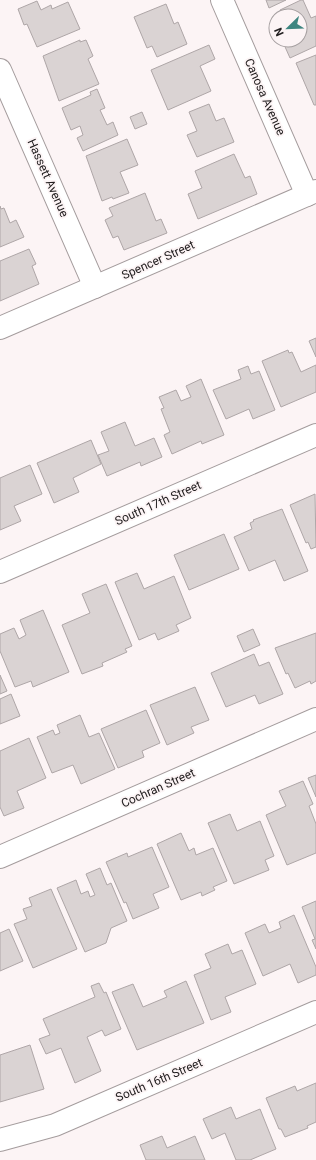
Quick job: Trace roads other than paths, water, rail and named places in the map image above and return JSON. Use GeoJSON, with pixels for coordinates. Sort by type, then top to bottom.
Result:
{"type":"FeatureCollection","features":[{"type":"Feature","properties":{"kind":"street","name":"Canosa Avenue"},"geometry":{"type":"LineString","coordinates":[[222,0],[312,193]]}},
{"type":"Feature","properties":{"kind":"street","name":"Hassett Avenue"},"geometry":{"type":"LineString","coordinates":[[0,70],[95,287]]}},
{"type":"Feature","properties":{"kind":"street","name":"Spencer Street"},"geometry":{"type":"LineString","coordinates":[[0,328],[312,193]]}},
{"type":"Feature","properties":{"kind":"street","name":"South 17th Street"},"geometry":{"type":"LineString","coordinates":[[0,572],[316,435]]}},
{"type":"Feature","properties":{"kind":"street","name":"Cochran Street"},"geometry":{"type":"LineString","coordinates":[[0,857],[316,719]]}},
{"type":"Feature","properties":{"kind":"street","name":"South 16th Street"},"geometry":{"type":"LineString","coordinates":[[0,1140],[55,1126],[316,1012]]}}]}
